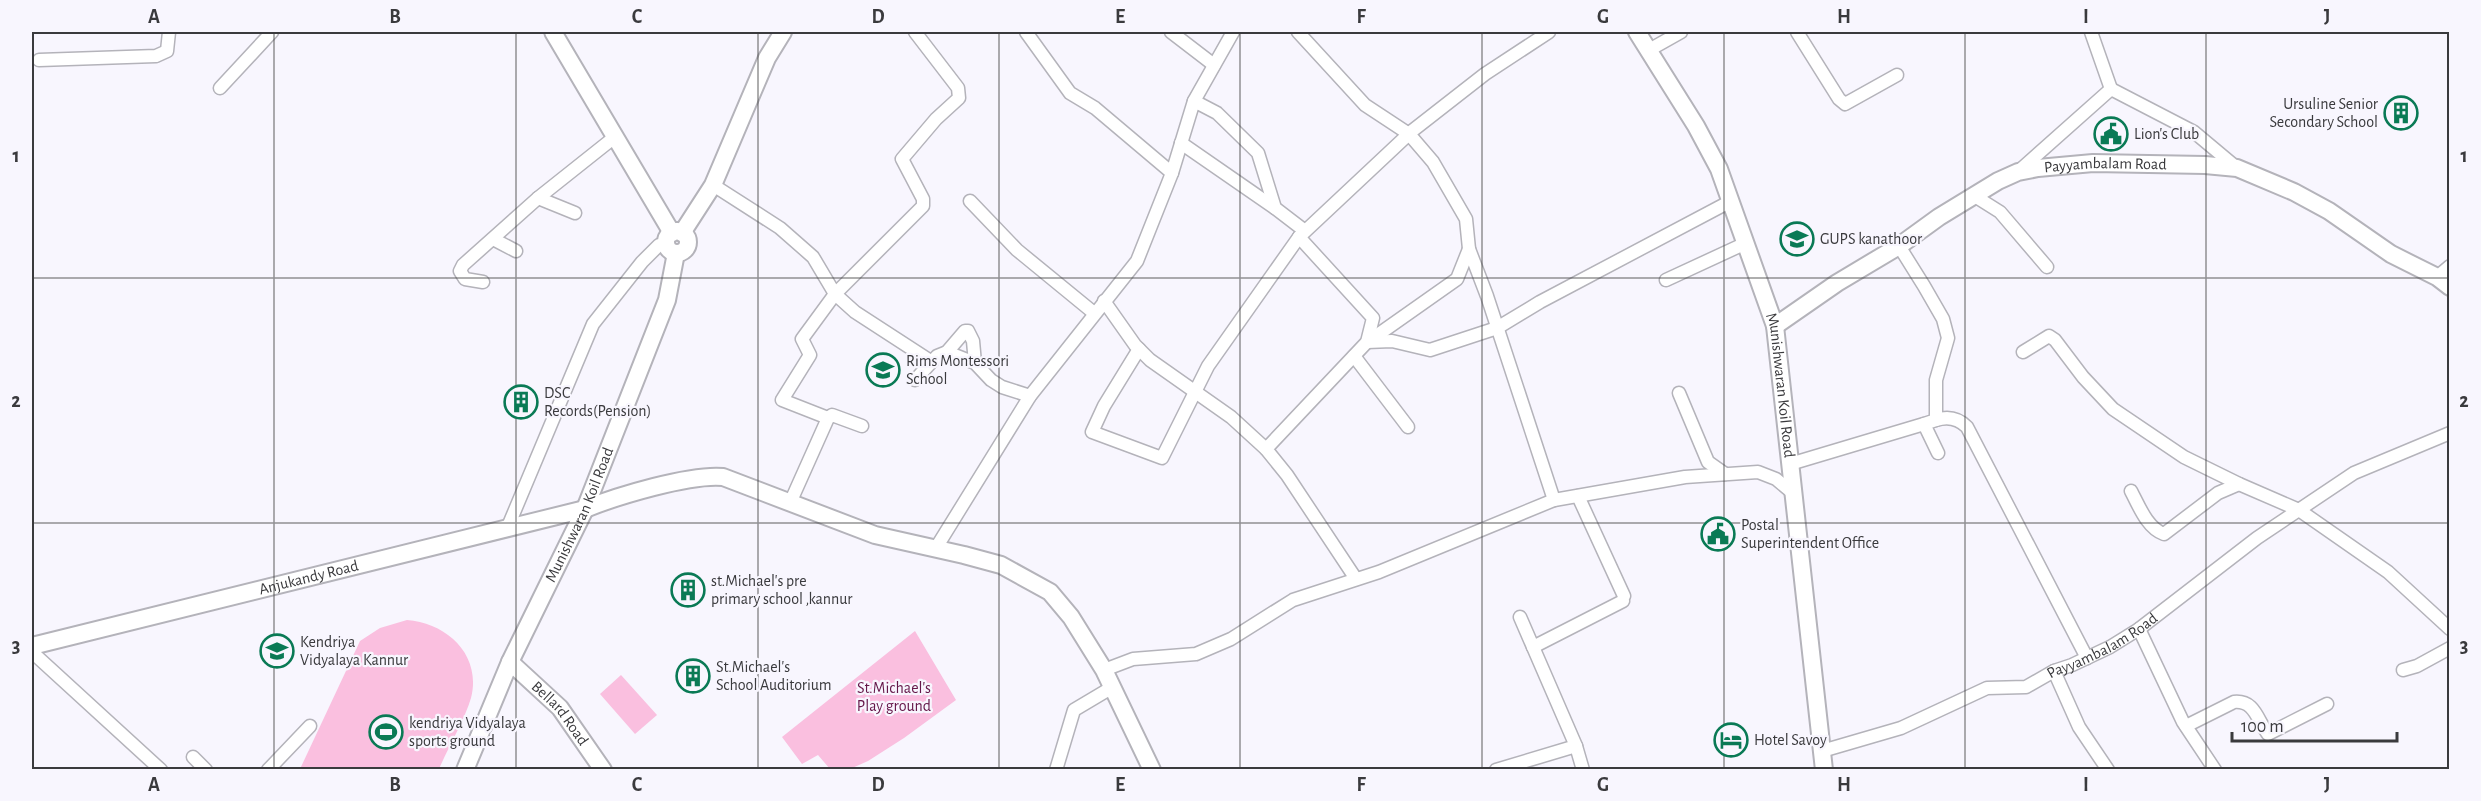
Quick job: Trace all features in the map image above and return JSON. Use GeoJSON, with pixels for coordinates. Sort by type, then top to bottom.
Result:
{"type":"FeatureCollection","features":[{"type":"Feature","properties":{"kind":"main road"},"geometry":{"type":"LineString","coordinates":[[553,32],[616,136],[674,241]]}},
{"type":"Feature","properties":{"kind":"main road","name":"Munishwaran Koil Road"},"geometry":{"type":"LineString","coordinates":[[465,770],[510,662],[585,509],[667,300],[674,241],[713,186],[767,58],[783,32]]}},
{"type":"Feature","properties":{"kind":"main road","name":"Munishwaran Koil Road"},"geometry":{"type":"LineString","coordinates":[[1637,32],[1696,126],[1719,170],[1775,326],[1824,770]]}},
{"type":"Feature","properties":{"kind":"main road","name":"Payyambalam Road"},"geometry":{"type":"LineString","coordinates":[[1775,326],[1973,195],[2018,172],[2093,163],[2205,165],[2237,168],[2294,192],[2329,211],[2391,255],[2445,276]]}},
{"type":"Feature","properties":{"kind":"main road","name":"Anjukandy Road"},"geometry":{"type":"LineString","coordinates":[[32,646],[507,529],[585,509],[624,496],[714,476],[723,477],[874,535],[1001,565],[1050,592],[1076,624],[1104,670],[1152,770]]}},
{"type":"Feature","properties":{"kind":"main road","name":"Bellard Road"},"geometry":{"type":"LineString","coordinates":[[510,662],[560,708],[603,770]]}},
{"type":"Feature","properties":{"kind":"street"},"geometry":{"type":"LineString","coordinates":[[39,60],[156,56],[167,51],[169,32]]}},
{"type":"Feature","properties":{"kind":"street"},"geometry":{"type":"LineString","coordinates":[[220,88],[272,32]]}},
{"type":"Feature","properties":{"kind":"street"},"geometry":{"type":"LineString","coordinates":[[828,418],[782,400],[810,355],[802,339],[835,294],[922,206],[923,199],[902,159],[936,119],[959,98],[958,88],[915,32]]}},
{"type":"Feature","properties":{"kind":"street"},"geometry":{"type":"LineString","coordinates":[[1026,32],[1070,93],[1095,108],[1172,173]]}},
{"type":"Feature","properties":{"kind":"street"},"geometry":{"type":"LineString","coordinates":[[1171,32],[1214,65]]}},
{"type":"Feature","properties":{"kind":"street"},"geometry":{"type":"LineString","coordinates":[[936,548],[1030,396],[1137,261],[1172,173],[1194,101],[1233,32]]}},
{"type":"Feature","properties":{"kind":"street"},"geometry":{"type":"LineString","coordinates":[[1298,32],[1365,105],[1409,134],[1433,162],[1466,219],[1469,249],[1554,500]]}},
{"type":"Feature","properties":{"kind":"street"},"geometry":{"type":"LineString","coordinates":[[1649,50],[1681,32]]}},
{"type":"Feature","properties":{"kind":"street"},"geometry":{"type":"LineString","coordinates":[[1797,32],[1839,99],[1845,104],[1897,75]]}},
{"type":"Feature","properties":{"kind":"street"},"geometry":{"type":"LineString","coordinates":[[2091,32],[2111,89],[2194,132],[2237,168]]}},
{"type":"Feature","properties":{"kind":"street"},"geometry":{"type":"LineString","coordinates":[[1139,350],[1104,406],[1092,432],[1162,458],[1208,366],[1302,234],[1409,134],[1540,34]]}},
{"type":"Feature","properties":{"kind":"street"},"geometry":{"type":"LineString","coordinates":[[2018,172],[2111,89]]}},
{"type":"Feature","properties":{"kind":"street"},"geometry":{"type":"LineString","coordinates":[[1194,101],[1217,113],[1258,153],[1275,208]]}},
{"type":"Feature","properties":{"kind":"street"},"geometry":{"type":"LineString","coordinates":[[483,282],[465,279],[460,271],[463,266],[538,198],[616,136]]}},
{"type":"Feature","properties":{"kind":"street"},"geometry":{"type":"LineString","coordinates":[[1181,143],[1275,208],[1302,234],[1373,318],[1367,342]]}},
{"type":"Feature","properties":{"kind":"street"},"geometry":{"type":"LineString","coordinates":[[713,186],[780,228],[813,257],[835,294],[855,312],[932,362]]}},
{"type":"Feature","properties":{"kind":"street"},"geometry":{"type":"LineString","coordinates":[[1973,195],[2000,212],[2047,267]]}},
{"type":"Feature","properties":{"kind":"street"},"geometry":{"type":"LineString","coordinates":[[538,198],[575,213]]}},
{"type":"Feature","properties":{"kind":"street"},"geometry":{"type":"LineString","coordinates":[[970,201],[1017,250],[1094,313]]}},
{"type":"Feature","properties":{"kind":"street"},"geometry":{"type":"LineString","coordinates":[[1367,342],[1392,341],[1430,350],[1497,328],[1540,302],[1731,201]]}},
{"type":"Feature","properties":{"kind":"street"},"geometry":{"type":"LineString","coordinates":[[493,239],[516,250]]}},
{"type":"Feature","properties":{"kind":"street"},"geometry":{"type":"LineString","coordinates":[[507,529],[593,324],[642,261],[659,245],[674,241]]}},
{"type":"Feature","properties":{"kind":"street"},"geometry":{"type":"LineString","coordinates":[[1666,280],[1746,243]]}},
{"type":"Feature","properties":{"kind":"street"},"geometry":{"type":"LineString","coordinates":[[1899,246],[1942,319],[1948,338],[1936,380],[1930,422],[1938,453]]}},
{"type":"Feature","properties":{"kind":"street"},"geometry":{"type":"LineString","coordinates":[[1266,449],[1367,342],[1457,279],[1469,249]]}},
{"type":"Feature","properties":{"kind":"street"},"geometry":{"type":"LineString","coordinates":[[1104,301],[1139,350],[1160,369],[1231,417],[1266,449],[1287,475],[1356,579]]}},
{"type":"Feature","properties":{"kind":"street"},"geometry":{"type":"LineString","coordinates":[[915,380],[937,356],[947,352],[960,336],[968,331],[973,341],[975,363]]}},
{"type":"Feature","properties":{"kind":"street"},"geometry":{"type":"LineString","coordinates":[[2023,352],[2049,336],[2055,340],[2083,377],[2113,409],[2184,457],[2299,510],[2388,572],[2450,629]]}},
{"type":"Feature","properties":{"kind":"street"},"geometry":{"type":"LineString","coordinates":[[947,352],[975,363],[991,380],[1002,387],[1030,396]]}},
{"type":"Feature","properties":{"kind":"street"},"geometry":{"type":"LineString","coordinates":[[1354,356],[1408,427]]}},
{"type":"Feature","properties":{"kind":"street"},"geometry":{"type":"LineString","coordinates":[[1679,393],[1708,462],[1725,474]]}},
{"type":"Feature","properties":{"kind":"street"},"geometry":{"type":"LineString","coordinates":[[790,503],[828,418],[832,415],[862,426]]}},
{"type":"Feature","properties":{"kind":"street"},"geometry":{"type":"LineString","coordinates":[[1790,464],[1930,422],[1953,418],[1960,420],[1967,427],[2087,658]]}},
{"type":"Feature","properties":{"kind":"street","name":"Payyambalam Road"},"geometry":{"type":"LineString","coordinates":[[1822,750],[1901,728],[1987,688],[2026,687],[2054,671],[2087,658],[2139,629],[2257,538],[2354,473],[2450,433]]}},
{"type":"Feature","properties":{"kind":"street"},"geometry":{"type":"LineString","coordinates":[[1104,670],[1133,659],[1196,654],[1231,639],[1293,600],[1356,579],[1554,500],[1685,477],[1758,472],[1776,479],[1794,494]]}},
{"type":"Feature","properties":{"kind":"street"},"geometry":{"type":"LineString","coordinates":[[2131,491],[2147,520],[2157,532],[2164,534],[2218,493],[2239,484]]}},
{"type":"Feature","properties":{"kind":"street"},"geometry":{"type":"LineString","coordinates":[[1533,647],[1624,599],[1578,496]]}},
{"type":"Feature","properties":{"kind":"street"},"geometry":{"type":"LineString","coordinates":[[1520,617],[1576,746],[1583,770]]}},
{"type":"Feature","properties":{"kind":"street"},"geometry":{"type":"LineString","coordinates":[[2139,629],[2186,726],[2215,770]]}},
{"type":"Feature","properties":{"kind":"street"},"geometry":{"type":"LineString","coordinates":[[2403,670],[2411,669],[2450,648]]}},
{"type":"Feature","properties":{"kind":"street"},"geometry":{"type":"LineString","coordinates":[[32,652],[161,770]]}},
{"type":"Feature","properties":{"kind":"street"},"geometry":{"type":"LineString","coordinates":[[2054,671],[2079,728],[2108,770]]}},
{"type":"Feature","properties":{"kind":"street"},"geometry":{"type":"LineString","coordinates":[[1056,770],[1074,710],[1111,688]]}},
{"type":"Feature","properties":{"kind":"street"},"geometry":{"type":"LineString","coordinates":[[2186,726],[2234,702],[2241,701],[2254,710],[2268,734],[2327,704]]}},
{"type":"Feature","properties":{"kind":"street"},"geometry":{"type":"LineString","coordinates":[[268,770],[310,726]]}},
{"type":"Feature","properties":{"kind":"street"},"geometry":{"type":"LineString","coordinates":[[1496,770],[1576,746]]}},
{"type":"Feature","properties":{"kind":"street"},"geometry":{"type":"LineString","coordinates":[[193,757],[206,770]]}},
{"type":"Feature","properties":{"kind":"green space","name":"kendriya Vidyalaya sports ground"},"geometry":{"type":"Polygon","coordinates":[[[407,620],[422,622],[448,635],[466,655],[471,668],[473,682],[471,698],[439,769],[300,769],[360,641],[380,628],[407,620]]]}},
{"type":"Feature","properties":{"kind":"green space","name":"St.Michael's Play ground"},"geometry":{"type":"Polygon","coordinates":[[[915,631],[956,700],[904,738],[868,761],[850,769],[830,769],[818,755],[802,764],[782,737],[915,631]]]}},
{"type":"Feature","properties":{"kind":"green space"},"geometry":{"type":"Polygon","coordinates":[[[621,675],[657,715],[635,734],[600,694],[621,675]]]}},
{"type":"Feature","properties":{"kind":"place","name":"Ursuline Senior Secondary School"},"geometry":{"type":"Point","coordinates":[2401,113]}},
{"type":"Feature","properties":{"kind":"place","name":"Lion's Club"},"geometry":{"type":"Point","coordinates":[2111,134]}},
{"type":"Feature","properties":{"kind":"place","name":"GUPS kanathoor"},"geometry":{"type":"Point","coordinates":[1797,239]}},
{"type":"Feature","properties":{"kind":"place","name":"Rims Montessori School"},"geometry":{"type":"Point","coordinates":[883,370]}},
{"type":"Feature","properties":{"kind":"place","name":"DSC Records(Pension)"},"geometry":{"type":"Point","coordinates":[521,402]}},
{"type":"Feature","properties":{"kind":"place","name":"Postal Superintendent Office"},"geometry":{"type":"Point","coordinates":[1718,534]}},
{"type":"Feature","properties":{"kind":"place","name":"st.Michael's pre primary school ,kannur"},"geometry":{"type":"Point","coordinates":[688,590]}},
{"type":"Feature","properties":{"kind":"place","name":"Kendriya Vidyalaya Kannur"},"geometry":{"type":"Point","coordinates":[277,651]}},
{"type":"Feature","properties":{"kind":"place","name":"St.Michael's School Auditorium"},"geometry":{"type":"Point","coordinates":[693,676]}},
{"type":"Feature","properties":{"kind":"place","name":"kendriya Vidyalaya sports ground"},"geometry":{"type":"Point","coordinates":[386,732]}},
{"type":"Feature","properties":{"kind":"place","name":"Hotel Savoy"},"geometry":{"type":"Point","coordinates":[1731,740]}}]}
